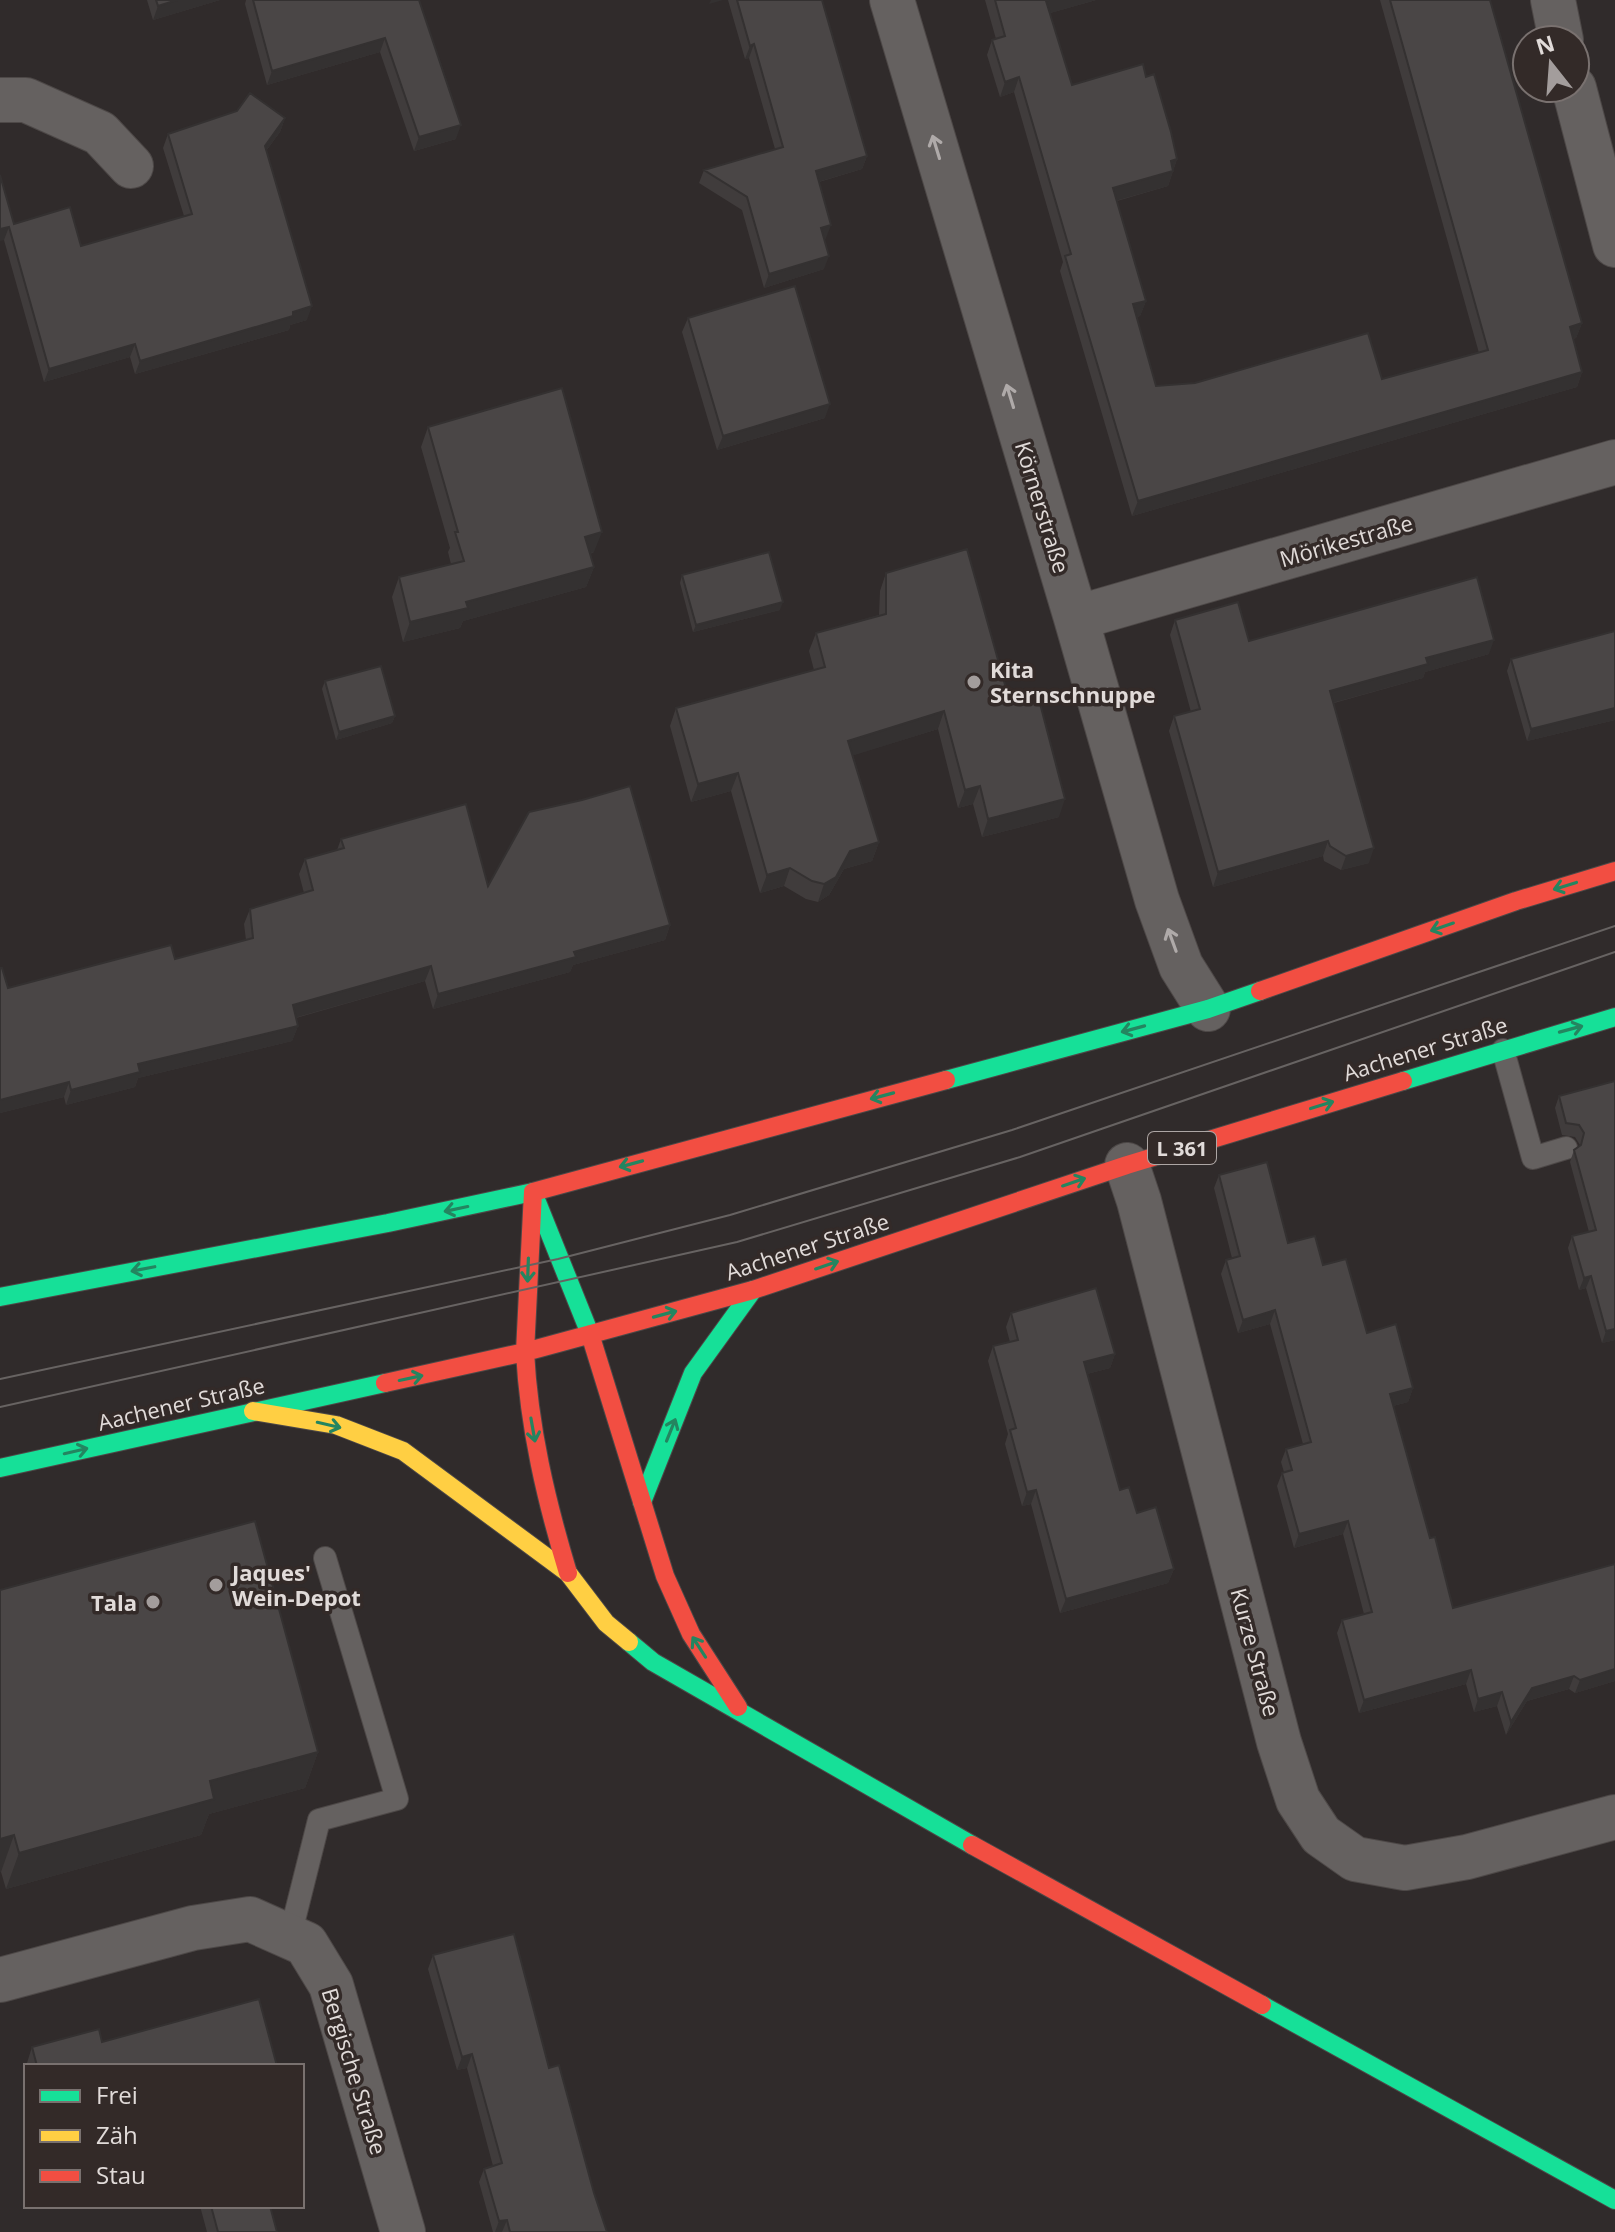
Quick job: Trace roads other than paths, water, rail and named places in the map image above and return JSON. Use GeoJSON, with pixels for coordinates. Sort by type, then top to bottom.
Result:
{"type":"FeatureCollection","features":[{"type":"Feature","properties":{"kind":"main road"},"geometry":{"type":"LineString","coordinates":[[0,1297],[533,1192],[1208,1009],[1516,901],[1615,871]]}},
{"type":"Feature","properties":{"kind":"main road","name":"Aachener Straße"},"geometry":{"type":"LineString","coordinates":[[0,1468],[525,1352],[753,1290],[1127,1165],[1615,1017]]}},
{"type":"Feature","properties":{"kind":"main road"},"geometry":{"type":"LineString","coordinates":[[533,1192],[590,1334],[665,1576],[691,1634],[742,1713]]}},
{"type":"Feature","properties":{"kind":"main road"},"geometry":{"type":"LineString","coordinates":[[533,1192],[525,1352],[526,1395],[547,1509],[568,1573]]}},
{"type":"Feature","properties":{"kind":"main road"},"geometry":{"type":"LineString","coordinates":[[642,1502],[693,1373],[753,1290]]}},
{"type":"Feature","properties":{"kind":"main road"},"geometry":{"type":"LineString","coordinates":[[253,1411],[336,1425],[403,1451],[568,1573],[606,1623],[653,1662],[999,1860],[1615,2200]]}},
{"type":"Feature","properties":{"kind":"street","name":"Körnerstraße"},"geometry":{"type":"LineString","coordinates":[[892,0],[1157,900],[1181,966],[1208,1009]]}},
{"type":"Feature","properties":{"kind":"street"},"geometry":{"type":"LineString","coordinates":[[1553,0],[1558,24]]}},
{"type":"Feature","properties":{"kind":"street"},"geometry":{"type":"LineString","coordinates":[[0,100],[26,100],[100,133],[131,166]]}},
{"type":"Feature","properties":{"kind":"street"},"geometry":{"type":"LineString","coordinates":[[1578,104],[1615,245]]}},
{"type":"Feature","properties":{"kind":"street","name":"Mörikestraße"},"geometry":{"type":"LineString","coordinates":[[1076,618],[1615,462]]}},
{"type":"Feature","properties":{"kind":"street","name":"Kurze Straße"},"geometry":{"type":"LineString","coordinates":[[1127,1165],[1139,1201],[1279,1742],[1298,1800],[1321,1835],[1355,1859],[1405,1868],[1467,1857],[1615,1817]]}},
{"type":"Feature","properties":{"kind":"street","name":"Bergische Straße"},"geometry":{"type":"LineString","coordinates":[[0,1980],[193,1928],[250,1919],[306,1944],[331,1985],[403,2232]]}},
{"type":"Feature","properties":{"kind":"lane"},"geometry":{"type":"LineString","coordinates":[[1503,1050],[1533,1158],[1566,1148]]}},
{"type":"Feature","properties":{"kind":"lane"},"geometry":{"type":"LineString","coordinates":[[290,1936],[319,1820],[397,1799],[325,1558]]}},
{"type":"Feature","properties":{"kind":"tram line"},"geometry":{"type":"LineString","coordinates":[[0,1379],[558,1259],[730,1215],[1012,1130],[1615,926]]}},
{"type":"Feature","properties":{"kind":"tram line"},"geometry":{"type":"LineString","coordinates":[[0,1407],[737,1242],[1020,1157],[1615,952]]}},
{"type":"Feature","properties":{"kind":"place","name":"Kita Sternschnuppe"},"geometry":{"type":"Point","coordinates":[974,682]}},
{"type":"Feature","properties":{"kind":"place","name":"Jaques' Wein-Depot"},"geometry":{"type":"Point","coordinates":[216,1585]}},
{"type":"Feature","properties":{"kind":"place","name":"Tala"},"geometry":{"type":"Point","coordinates":[153,1602]}}]}
